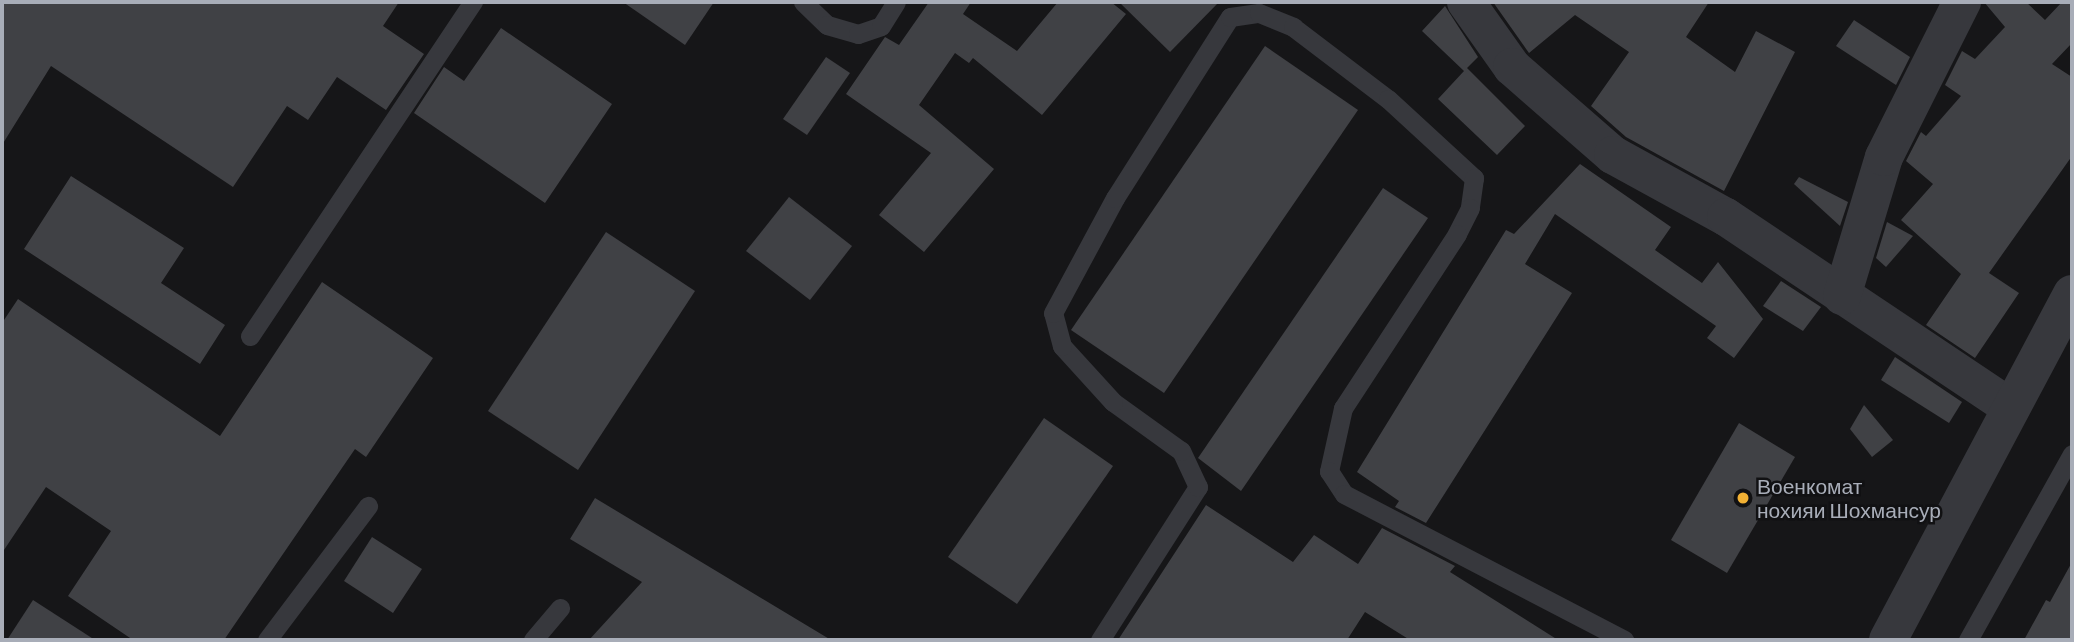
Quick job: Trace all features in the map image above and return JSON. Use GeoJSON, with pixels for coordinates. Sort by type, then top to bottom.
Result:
{"type":"FeatureCollection","features":[{"type":"Feature","properties":{"kind":"street"},"geometry":{"type":"LineString","coordinates":[[1466,2],[1512,67],[1613,155],[1726,217],[2011,408]]}},
{"type":"Feature","properties":{"kind":"street"},"geometry":{"type":"LineString","coordinates":[[1842,296],[1884,157],[1962,2]]}},
{"type":"Feature","properties":{"kind":"street"},"geometry":{"type":"LineString","coordinates":[[1888,640],[2011,408],[2068,314]]}},
{"type":"Feature","properties":{"kind":"lane"},"geometry":{"type":"LineString","coordinates":[[250,336],[474,2]]}},
{"type":"Feature","properties":{"kind":"lane"},"geometry":{"type":"LineString","coordinates":[[803,2],[827,24],[859,34],[881,26],[896,2]]}},
{"type":"Feature","properties":{"kind":"lane"},"geometry":{"type":"LineString","coordinates":[[1100,640],[1198,487],[1181,451],[1113,402],[1062,346],[1053,313],[1115,198],[1230,17],[1259,12],[1293,27],[1388,99],[1474,178],[1470,208],[1457,234],[1343,408],[1329,471],[1344,494],[1624,640]]}},
{"type":"Feature","properties":{"kind":"lane"},"geometry":{"type":"LineString","coordinates":[[1968,640],[2072,454]]}},
{"type":"Feature","properties":{"kind":"lane"},"geometry":{"type":"LineString","coordinates":[[267,640],[368,506]]}},
{"type":"Feature","properties":{"kind":"lane"},"geometry":{"type":"LineString","coordinates":[[533,640],[560,608]]}},
{"type":"Feature","properties":{"kind":"building"},"geometry":{"type":"Polygon","coordinates":[[[2,2],[399,2],[383,26],[424,54],[386,110],[337,77],[308,120],[287,106],[233,187],[51,66],[2,145],[2,2]]]}},
{"type":"Feature","properties":{"kind":"building"},"geometry":{"type":"Polygon","coordinates":[[[623,2],[714,2],[685,45],[623,2]]]}},
{"type":"Feature","properties":{"kind":"building"},"geometry":{"type":"Polygon","coordinates":[[[929,2],[971,2],[963,14],[1017,51],[1058,2],[1111,2],[1126,14],[1042,115],[973,58],[969,63],[955,53],[919,105],[994,169],[924,252],[879,215],[931,153],[846,94],[885,37],[899,45],[929,2]]]}},
{"type":"Feature","properties":{"kind":"building"},"geometry":{"type":"Polygon","coordinates":[[[1119,2],[1219,2],[1170,52],[1119,2]]]}},
{"type":"Feature","properties":{"kind":"building"},"geometry":{"type":"Polygon","coordinates":[[[1493,2],[1709,2],[1686,37],[1735,72],[1756,31],[1795,52],[1724,191],[1626,137],[1591,106],[1629,52],[1575,15],[1529,53],[1493,2]]]}},
{"type":"Feature","properties":{"kind":"building"},"geometry":{"type":"Polygon","coordinates":[[[1984,2],[2026,2],[2045,20],[2062,2],[2072,2],[2072,43],[2052,64],[2072,77],[2072,156],[1989,273],[2019,293],[1975,358],[1926,325],[1961,274],[1901,220],[1933,184],[1906,161],[1921,132],[1926,136],[1961,96],[1945,85],[1962,51],[1975,59],[2005,27],[1984,2]]]}},
{"type":"Feature","properties":{"kind":"building"},"geometry":{"type":"Polygon","coordinates":[[[1445,6],[1478,57],[1467,68],[1525,126],[1497,155],[1438,99],[1464,71],[1422,31],[1445,6]]]}},
{"type":"Feature","properties":{"kind":"building"},"geometry":{"type":"Polygon","coordinates":[[[1854,20],[1910,57],[1896,85],[1836,46],[1854,20]]]}},
{"type":"Feature","properties":{"kind":"building"},"geometry":{"type":"Polygon","coordinates":[[[501,28],[612,104],[545,203],[414,113],[444,67],[464,81],[501,28]]]}},
{"type":"Feature","properties":{"kind":"building"},"geometry":{"type":"Polygon","coordinates":[[[1265,46],[1358,110],[1164,393],[1071,330],[1265,46]]]}},
{"type":"Feature","properties":{"kind":"building"},"geometry":{"type":"Polygon","coordinates":[[[826,57],[850,73],[807,135],[783,119],[826,57]]]}},
{"type":"Feature","properties":{"kind":"building"},"geometry":{"type":"Polygon","coordinates":[[[1580,164],[1671,227],[1655,250],[1702,283],[1718,262],[1763,319],[1734,358],[1707,338],[1716,326],[1555,214],[1525,264],[1572,293],[1426,523],[1395,507],[1399,501],[1357,472],[1506,230],[1514,234],[1580,164]]]}},
{"type":"Feature","properties":{"kind":"building"},"geometry":{"type":"Polygon","coordinates":[[[71,176],[184,248],[161,283],[225,325],[200,364],[24,249],[71,176]]]}},
{"type":"Feature","properties":{"kind":"building"},"geometry":{"type":"Polygon","coordinates":[[[1799,177],[1848,202],[1840,226],[1794,184],[1799,177]]]}},
{"type":"Feature","properties":{"kind":"building"},"geometry":{"type":"Polygon","coordinates":[[[1383,188],[1428,218],[1241,491],[1198,458],[1383,188]]]}},
{"type":"Feature","properties":{"kind":"building"},"geometry":{"type":"Polygon","coordinates":[[[789,197],[852,246],[810,300],[746,251],[789,197]]]}},
{"type":"Feature","properties":{"kind":"building"},"geometry":{"type":"Polygon","coordinates":[[[1887,222],[1913,236],[1886,267],[1876,258],[1887,222]]]}},
{"type":"Feature","properties":{"kind":"building"},"geometry":{"type":"Polygon","coordinates":[[[606,232],[695,291],[578,470],[488,411],[606,232]]]}},
{"type":"Feature","properties":{"kind":"building"},"geometry":{"type":"Polygon","coordinates":[[[1781,281],[1821,307],[1803,331],[1763,306],[1781,281]]]}},
{"type":"Feature","properties":{"kind":"building"},"geometry":{"type":"Polygon","coordinates":[[[322,282],[433,358],[366,457],[355,449],[224,640],[133,640],[68,596],[111,531],[46,487],[2,553],[2,323],[18,299],[220,436],[322,282]]]}},
{"type":"Feature","properties":{"kind":"building"},"geometry":{"type":"Polygon","coordinates":[[[1895,357],[1962,402],[1949,423],[1881,380],[1895,357]]]}},
{"type":"Feature","properties":{"kind":"building"},"geometry":{"type":"Polygon","coordinates":[[[1864,405],[1893,440],[1872,457],[1850,429],[1864,405]]]}},
{"type":"Feature","properties":{"kind":"building"},"geometry":{"type":"Polygon","coordinates":[[[1044,418],[1113,466],[1017,604],[948,557],[1044,418]]]}},
{"type":"Feature","properties":{"kind":"building"},"geometry":{"type":"Polygon","coordinates":[[[1739,423],[1795,457],[1727,573],[1671,540],[1739,423]]]}},
{"type":"Feature","properties":{"kind":"building"},"geometry":{"type":"Polygon","coordinates":[[[595,498],[831,640],[589,640],[642,582],[570,539],[595,498]]]}},
{"type":"Feature","properties":{"kind":"building"},"geometry":{"type":"Polygon","coordinates":[[[1206,505],[1293,562],[1314,535],[1358,564],[1382,528],[1455,566],[1450,572],[1558,640],[1410,640],[1365,612],[1347,640],[1118,640],[1206,505]]]}},
{"type":"Feature","properties":{"kind":"building"},"geometry":{"type":"Polygon","coordinates":[[[372,537],[422,569],[393,613],[344,581],[372,537]]]}},
{"type":"Feature","properties":{"kind":"building"},"geometry":{"type":"Polygon","coordinates":[[[2072,562],[2072,640],[2024,640],[2046,600],[2050,602],[2072,562]]]}},
{"type":"Feature","properties":{"kind":"building"},"geometry":{"type":"Polygon","coordinates":[[[33,600],[95,640],[7,640],[33,600]]]}},
{"type":"Feature","properties":{"kind":"place","name":"Военкомат нохияи Шохмансур"},"geometry":{"type":"Point","coordinates":[1743,498]}}]}
